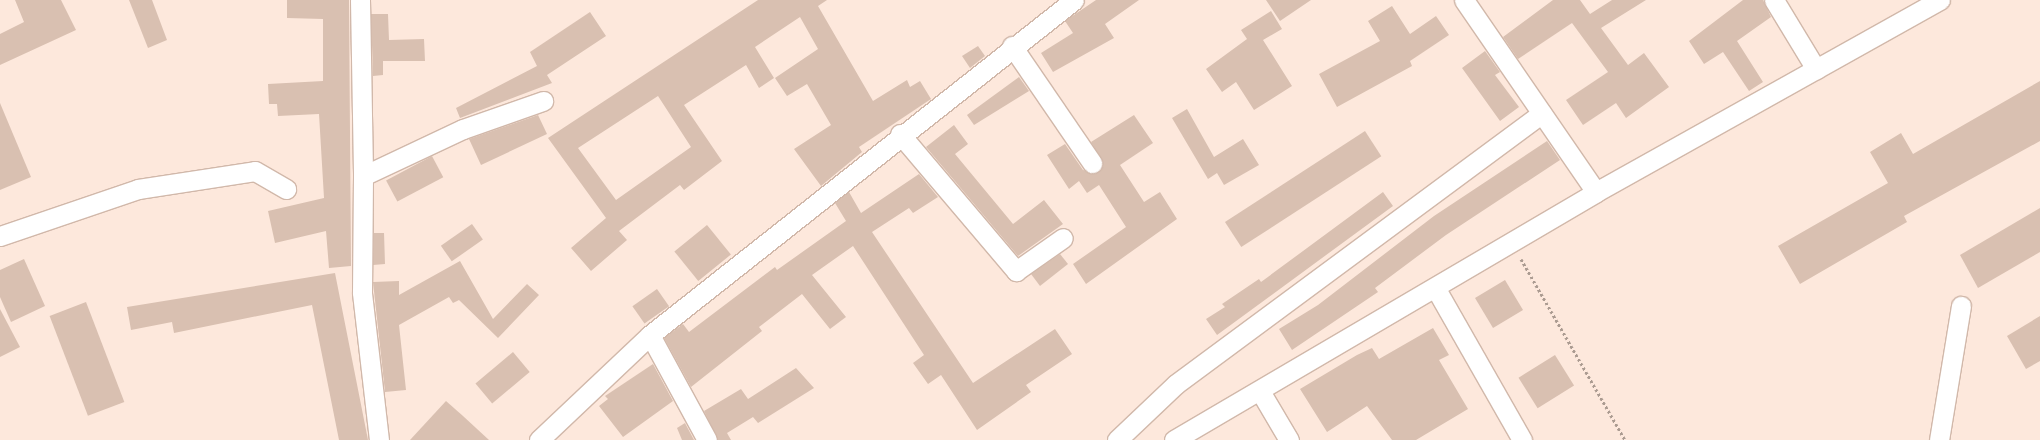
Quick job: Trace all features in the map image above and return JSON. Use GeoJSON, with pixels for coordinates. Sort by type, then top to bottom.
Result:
{"type":"FeatureCollection","features":[{"type":"Feature","properties":{"kind":"street"},"geometry":{"type":"LineString","coordinates":[[360,0],[363,176],[362,292],[379,440]]}},
{"type":"Feature","properties":{"kind":"street"},"geometry":{"type":"LineString","coordinates":[[539,440],[650,335],[900,134],[1074,0]]}},
{"type":"Feature","properties":{"kind":"street"},"geometry":{"type":"LineString","coordinates":[[1464,0],[1596,192]]}},
{"type":"Feature","properties":{"kind":"street"},"geometry":{"type":"LineString","coordinates":[[1774,0],[1816,69]]}},
{"type":"Feature","properties":{"kind":"street"},"geometry":{"type":"LineString","coordinates":[[1174,440],[1436,289],[1596,192],[1940,0]]}},
{"type":"Feature","properties":{"kind":"street"},"geometry":{"type":"LineString","coordinates":[[1012,46],[1092,162]]}},
{"type":"Feature","properties":{"kind":"street"},"geometry":{"type":"LineString","coordinates":[[363,176],[463,129],[544,101]]}},
{"type":"Feature","properties":{"kind":"street"},"geometry":{"type":"LineString","coordinates":[[1117,440],[1176,384],[1542,113]]}},
{"type":"Feature","properties":{"kind":"street"},"geometry":{"type":"LineString","coordinates":[[900,134],[1016,271],[1063,238]]}},
{"type":"Feature","properties":{"kind":"street"},"geometry":{"type":"LineString","coordinates":[[0,236],[138,188],[255,171],[286,189]]}},
{"type":"Feature","properties":{"kind":"street"},"geometry":{"type":"LineString","coordinates":[[1436,289],[1522,440]]}},
{"type":"Feature","properties":{"kind":"street"},"geometry":{"type":"LineString","coordinates":[[1939,440],[1961,306]]}},
{"type":"Feature","properties":{"kind":"street"},"geometry":{"type":"LineString","coordinates":[[650,335],[708,440]]}},
{"type":"Feature","properties":{"kind":"street"},"geometry":{"type":"LineString","coordinates":[[1260,391],[1289,440]]}},
{"type":"Feature","properties":{"kind":"path"},"geometry":{"type":"LineString","coordinates":[[1512,244],[1625,440]]}},
{"type":"Feature","properties":{"kind":"building"},"geometry":{"type":"Polygon","coordinates":[[[15,0],[61,0],[76,30],[0,65],[0,34],[24,22],[15,0]]]}},
{"type":"Feature","properties":{"kind":"building"},"geometry":{"type":"Polygon","coordinates":[[[129,0],[152,0],[167,40],[148,48],[129,0]]]}},
{"type":"Feature","properties":{"kind":"building"},"geometry":{"type":"Polygon","coordinates":[[[287,0],[349,0],[351,266],[329,268],[326,231],[275,243],[268,211],[324,198],[319,114],[278,116],[277,104],[269,104],[268,84],[323,81],[323,19],[287,18],[287,0]]]}},
{"type":"Feature","properties":{"kind":"building"},"geometry":{"type":"Polygon","coordinates":[[[758,0],[827,0],[818,6],[873,101],[907,80],[910,87],[920,81],[931,99],[859,147],[862,152],[821,186],[794,149],[831,125],[807,84],[787,96],[775,78],[818,49],[800,17],[755,47],[774,78],[759,88],[746,65],[684,105],[722,161],[684,190],[680,185],[619,231],[627,240],[591,271],[571,248],[606,218],[548,138],[758,0]],[[658,96],[578,148],[616,200],[691,147],[658,96]]]}},
{"type":"Feature","properties":{"kind":"building"},"geometry":{"type":"Polygon","coordinates":[[[1096,0],[1139,0],[1105,24],[1114,38],[1053,72],[1041,53],[1073,33],[1065,21],[1096,0]]]}},
{"type":"Feature","properties":{"kind":"building"},"geometry":{"type":"Polygon","coordinates":[[[1266,0],[1311,0],[1280,21],[1266,0]]]}},
{"type":"Feature","properties":{"kind":"building"},"geometry":{"type":"Polygon","coordinates":[[[1553,0],[1580,0],[1590,14],[1612,0],[1646,0],[1601,28],[1628,65],[1644,53],[1669,87],[1626,118],[1616,103],[1583,125],[1566,100],[1608,72],[1572,23],[1518,59],[1503,37],[1553,0]]]}},
{"type":"Feature","properties":{"kind":"building"},"geometry":{"type":"Polygon","coordinates":[[[1743,0],[1763,0],[1771,17],[1737,41],[1763,82],[1749,91],[1723,52],[1704,64],[1689,41],[1743,0]]]}},
{"type":"Feature","properties":{"kind":"building"},"geometry":{"type":"Polygon","coordinates":[[[1392,6],[1410,34],[1436,16],[1449,35],[1410,61],[1412,66],[1337,107],[1319,74],[1380,41],[1368,21],[1392,6]]]}},
{"type":"Feature","properties":{"kind":"building"},"geometry":{"type":"Polygon","coordinates":[[[1271,11],[1282,29],[1263,40],[1292,86],[1254,110],[1236,82],[1222,92],[1206,69],[1247,39],[1241,30],[1271,11]]]}},
{"type":"Feature","properties":{"kind":"building"},"geometry":{"type":"Polygon","coordinates":[[[590,12],[606,36],[547,75],[552,83],[460,118],[456,108],[537,66],[530,52],[590,12]]]}},
{"type":"Feature","properties":{"kind":"building"},"geometry":{"type":"Polygon","coordinates":[[[371,14],[388,14],[389,40],[424,39],[425,61],[383,61],[383,75],[373,76],[371,14]]]}},
{"type":"Feature","properties":{"kind":"building"},"geometry":{"type":"Polygon","coordinates":[[[978,46],[985,56],[970,68],[962,56],[978,46]]]}},
{"type":"Feature","properties":{"kind":"building"},"geometry":{"type":"Polygon","coordinates":[[[1485,51],[1500,72],[1495,75],[1519,107],[1500,121],[1462,68],[1485,51]]]}},
{"type":"Feature","properties":{"kind":"building"},"geometry":{"type":"Polygon","coordinates":[[[1019,77],[1029,91],[974,125],[967,115],[1019,77]]]}},
{"type":"Feature","properties":{"kind":"building"},"geometry":{"type":"Polygon","coordinates":[[[2040,81],[2040,141],[1904,216],[1907,222],[1800,284],[1778,246],[1888,183],[1870,152],[1901,133],[1913,154],[2040,81]]]}},
{"type":"Feature","properties":{"kind":"building"},"geometry":{"type":"Polygon","coordinates":[[[0,103],[31,177],[0,190],[0,103]]]}},
{"type":"Feature","properties":{"kind":"building"},"geometry":{"type":"Polygon","coordinates":[[[1187,109],[1214,157],[1243,139],[1259,165],[1224,185],[1217,173],[1208,179],[1172,118],[1187,109]]]}},
{"type":"Feature","properties":{"kind":"building"},"geometry":{"type":"Polygon","coordinates":[[[538,115],[547,134],[481,165],[469,139],[538,115]]]}},
{"type":"Feature","properties":{"kind":"building"},"geometry":{"type":"Polygon","coordinates":[[[1134,115],[1153,143],[1120,165],[1144,202],[1160,192],[1177,219],[1086,284],[1073,264],[1126,227],[1099,185],[1087,193],[1079,181],[1069,189],[1047,155],[1065,144],[1083,170],[1098,173],[1103,162],[1091,142],[1134,115]]]}},
{"type":"Feature","properties":{"kind":"building"},"geometry":{"type":"Polygon","coordinates":[[[954,125],[968,144],[955,154],[1013,224],[1044,200],[1063,224],[1018,256],[926,147],[954,125]]]}},
{"type":"Feature","properties":{"kind":"building"},"geometry":{"type":"Polygon","coordinates":[[[1365,131],[1381,156],[1241,247],[1225,222],[1365,131]]]}},
{"type":"Feature","properties":{"kind":"building"},"geometry":{"type":"Polygon","coordinates":[[[1547,141],[1560,160],[1446,235],[1375,288],[1378,292],[1292,350],[1279,329],[1318,305],[1434,216],[1547,141]]]}},
{"type":"Feature","properties":{"kind":"building"},"geometry":{"type":"Polygon","coordinates":[[[432,156],[443,177],[397,202],[386,180],[432,156]]]}},
{"type":"Feature","properties":{"kind":"building"},"geometry":{"type":"Polygon","coordinates":[[[919,174],[938,197],[913,213],[909,208],[872,232],[973,383],[1055,329],[1072,354],[1026,385],[1031,392],[977,430],[941,375],[928,384],[913,363],[924,355],[853,246],[812,275],[846,317],[830,329],[802,294],[759,327],[762,331],[691,387],[664,338],[683,324],[689,332],[775,267],[777,270],[846,221],[835,203],[849,192],[861,213],[919,174]]]}},
{"type":"Feature","properties":{"kind":"building"},"geometry":{"type":"Polygon","coordinates":[[[1383,192],[1393,206],[1217,335],[1206,319],[1225,307],[1222,304],[1259,279],[1261,282],[1383,192]]]}},
{"type":"Feature","properties":{"kind":"building"},"geometry":{"type":"Polygon","coordinates":[[[2040,208],[2040,252],[1978,288],[1960,255],[2040,208]]]}},
{"type":"Feature","properties":{"kind":"building"},"geometry":{"type":"Polygon","coordinates":[[[472,224],[483,240],[452,261],[441,246],[472,224]]]}},
{"type":"Feature","properties":{"kind":"building"},"geometry":{"type":"Polygon","coordinates":[[[707,225],[731,255],[698,281],[674,251],[707,225]]]}},
{"type":"Feature","properties":{"kind":"building"},"geometry":{"type":"Polygon","coordinates":[[[374,233],[384,233],[385,264],[373,265],[374,233]]]}},
{"type":"Feature","properties":{"kind":"building"},"geometry":{"type":"Polygon","coordinates":[[[1060,254],[1068,264],[1040,286],[1031,274],[1060,254]]]}},
{"type":"Feature","properties":{"kind":"building"},"geometry":{"type":"Polygon","coordinates":[[[24,259],[45,306],[11,322],[0,297],[0,270],[24,259]]]}},
{"type":"Feature","properties":{"kind":"building"},"geometry":{"type":"Polygon","coordinates":[[[460,261],[493,319],[527,284],[539,295],[498,338],[459,300],[453,303],[449,297],[399,325],[406,390],[385,392],[373,282],[399,281],[399,295],[460,261]]]}},
{"type":"Feature","properties":{"kind":"building"},"geometry":{"type":"Polygon","coordinates":[[[335,273],[368,440],[339,440],[312,305],[174,333],[172,322],[131,330],[127,307],[335,273]]]}},
{"type":"Feature","properties":{"kind":"building"},"geometry":{"type":"Polygon","coordinates":[[[1505,280],[1523,310],[1493,328],[1475,298],[1505,280]]]}},
{"type":"Feature","properties":{"kind":"building"},"geometry":{"type":"Polygon","coordinates":[[[657,289],[669,306],[644,323],[632,306],[657,289]]]}},
{"type":"Feature","properties":{"kind":"building"},"geometry":{"type":"Polygon","coordinates":[[[86,302],[124,402],[88,416],[50,316],[86,302]]]}},
{"type":"Feature","properties":{"kind":"building"},"geometry":{"type":"Polygon","coordinates":[[[0,309],[20,347],[0,357],[0,309]]]}},
{"type":"Feature","properties":{"kind":"building"},"geometry":{"type":"Polygon","coordinates":[[[2040,316],[2040,361],[2026,369],[2007,336],[2040,316]]]}},
{"type":"Feature","properties":{"kind":"building"},"geometry":{"type":"Polygon","coordinates":[[[1433,328],[1449,355],[1439,360],[1468,409],[1416,440],[1392,440],[1367,406],[1327,432],[1300,389],[1372,348],[1379,359],[1433,328]]]}},
{"type":"Feature","properties":{"kind":"building"},"geometry":{"type":"Polygon","coordinates":[[[513,352],[530,372],[492,403],[475,383],[513,352]]]}},
{"type":"Feature","properties":{"kind":"building"},"geometry":{"type":"Polygon","coordinates":[[[1555,355],[1574,386],[1538,408],[1519,378],[1555,355]]]}},
{"type":"Feature","properties":{"kind":"building"},"geometry":{"type":"Polygon","coordinates":[[[653,364],[673,401],[623,437],[599,406],[608,399],[605,396],[653,364]]]}},
{"type":"Feature","properties":{"kind":"building"},"geometry":{"type":"Polygon","coordinates":[[[796,368],[814,388],[758,423],[753,417],[727,433],[731,440],[718,440],[704,411],[741,389],[748,399],[796,368]]]}},
{"type":"Feature","properties":{"kind":"building"},"geometry":{"type":"Polygon","coordinates":[[[446,401],[463,416],[489,440],[410,440],[446,401]]]}},
{"type":"Feature","properties":{"kind":"building"},"geometry":{"type":"Polygon","coordinates":[[[685,423],[694,440],[682,440],[677,428],[685,423]]]}}]}
